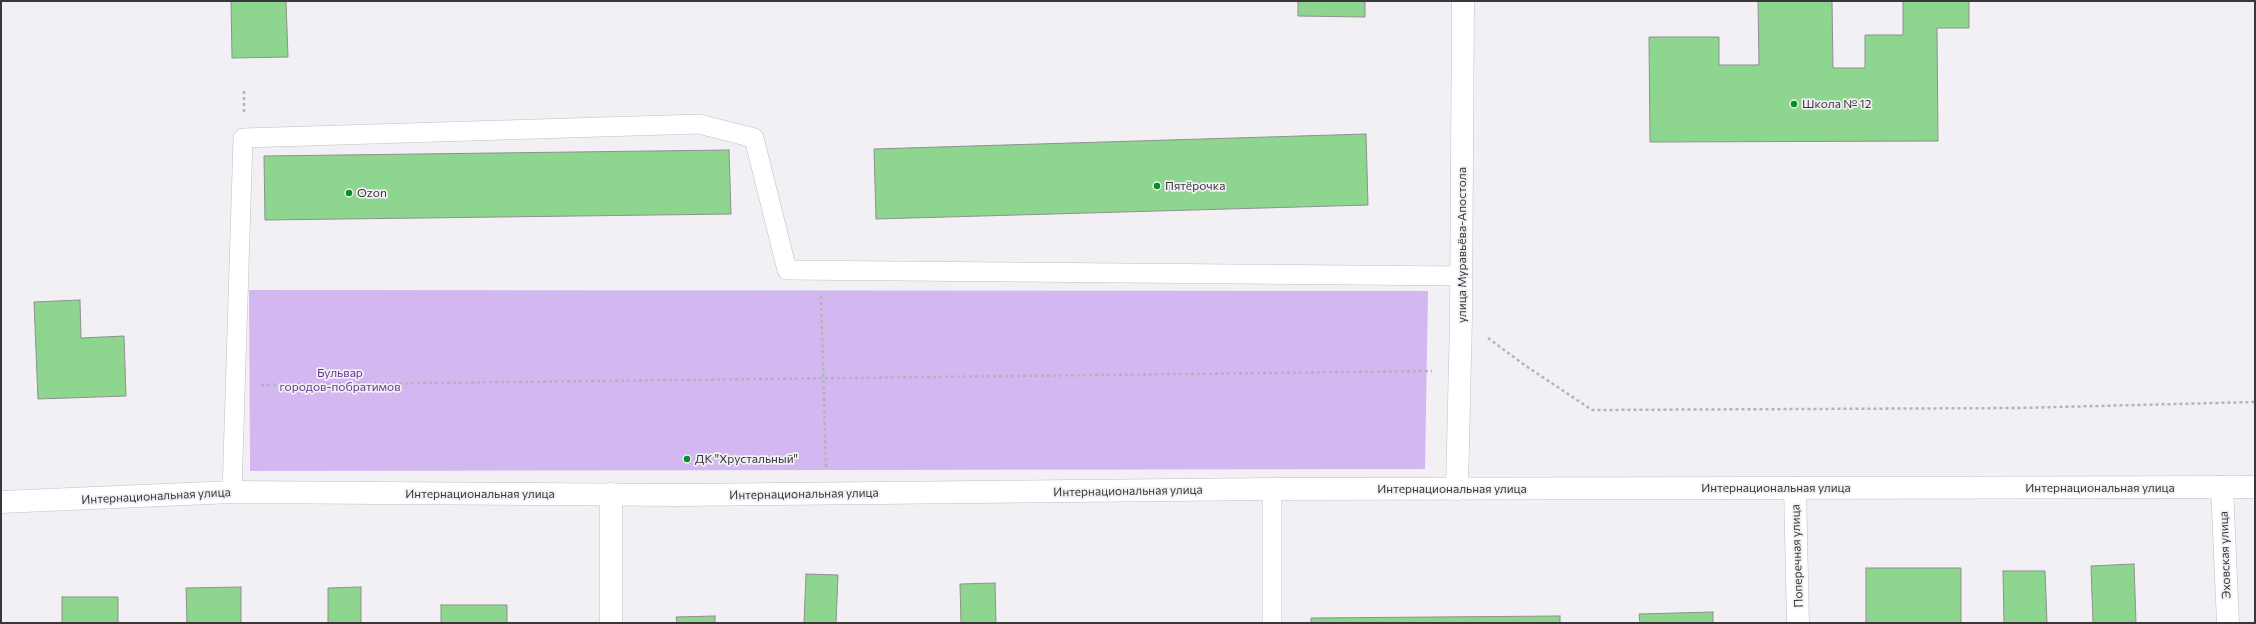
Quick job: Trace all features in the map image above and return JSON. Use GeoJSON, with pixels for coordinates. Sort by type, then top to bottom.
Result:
{"type":"FeatureCollection","features":[{"type":"Feature","properties":{"kind":"main road","name":"улица Муравьёва-Апостола"},"geometry":{"type":"LineString","coordinates":[[1457,489],[1462,276],[1463,1]]}},
{"type":"Feature","properties":{"kind":"main road","name":"Эховская улица"},"geometry":{"type":"LineString","coordinates":[[2222,487],[2228,623]]}},
{"type":"Feature","properties":{"kind":"main road","name":"Интернациональная улица"},"geometry":{"type":"LineString","coordinates":[[1,502],[232,492],[611,494],[1272,489],[2255,487]]}},
{"type":"Feature","properties":{"kind":"main road","name":"Поперечная улица"},"geometry":{"type":"LineString","coordinates":[[1795,488],[1798,623]]}},
{"type":"Feature","properties":{"kind":"main road"},"geometry":{"type":"LineString","coordinates":[[611,494],[611,623]]}},
{"type":"Feature","properties":{"kind":"lane"},"geometry":{"type":"LineString","coordinates":[[232,492],[243,138],[699,124],[754,138],[788,270],[1462,276]]}},
{"type":"Feature","properties":{"kind":"lane"},"geometry":{"type":"LineString","coordinates":[[1272,489],[1272,623]]}},
{"type":"Feature","properties":{"kind":"path"},"geometry":{"type":"LineString","coordinates":[[820,270],[827,493]]}},
{"type":"Feature","properties":{"kind":"path"},"geometry":{"type":"LineString","coordinates":[[1461,317],[1526,366],[1592,410],[2010,408],[2255,402]]}},
{"type":"Feature","properties":{"kind":"path"},"geometry":{"type":"LineString","coordinates":[[236,385],[1460,371]]}},
{"type":"Feature","properties":{"kind":"green space","name":"Бульвар городов-побратимов"},"geometry":{"type":"Polygon","coordinates":[[[249,290],[1428,291],[1425,469],[250,471],[249,290]]]}},
{"type":"Feature","properties":{"kind":"building"},"geometry":{"type":"Polygon","coordinates":[[[231,1],[286,1],[288,57],[232,58],[231,1]]]}},
{"type":"Feature","properties":{"kind":"building"},"geometry":{"type":"Polygon","coordinates":[[[1298,1],[1365,1],[1365,17],[1298,16],[1298,1]]]}},
{"type":"Feature","properties":{"kind":"building","name":"Школа № 12"},"geometry":{"type":"Polygon","coordinates":[[[1758,1],[1832,1],[1833,68],[1865,68],[1865,35],[1903,35],[1903,1],[1969,1],[1969,28],[1937,28],[1938,141],[1650,142],[1649,37],[1719,37],[1719,65],[1759,65],[1758,1]]]}},
{"type":"Feature","properties":{"kind":"building"},"geometry":{"type":"Polygon","coordinates":[[[1366,134],[1368,205],[876,219],[874,149],[1366,134]]]}},
{"type":"Feature","properties":{"kind":"building"},"geometry":{"type":"Polygon","coordinates":[[[729,150],[731,214],[265,220],[264,156],[729,150]]]}},
{"type":"Feature","properties":{"kind":"building"},"geometry":{"type":"Polygon","coordinates":[[[80,300],[81,338],[124,336],[126,396],[38,399],[34,302],[80,300]]]}},
{"type":"Feature","properties":{"kind":"building"},"geometry":{"type":"Polygon","coordinates":[[[2134,564],[2136,623],[2093,623],[2091,566],[2134,564]]]}},
{"type":"Feature","properties":{"kind":"building"},"geometry":{"type":"Polygon","coordinates":[[[1866,568],[1961,568],[1961,623],[1866,623],[1866,568]]]}},
{"type":"Feature","properties":{"kind":"building"},"geometry":{"type":"Polygon","coordinates":[[[2003,571],[2045,571],[2047,623],[2004,623],[2003,571]]]}},
{"type":"Feature","properties":{"kind":"building"},"geometry":{"type":"Polygon","coordinates":[[[806,574],[838,575],[836,623],[804,623],[806,574]]]}},
{"type":"Feature","properties":{"kind":"building"},"geometry":{"type":"Polygon","coordinates":[[[995,583],[996,623],[961,623],[960,584],[995,583]]]}},
{"type":"Feature","properties":{"kind":"building"},"geometry":{"type":"Polygon","coordinates":[[[241,587],[241,623],[187,623],[186,588],[241,587]]]}},
{"type":"Feature","properties":{"kind":"building"},"geometry":{"type":"Polygon","coordinates":[[[361,587],[361,623],[328,623],[328,588],[361,587]]]}},
{"type":"Feature","properties":{"kind":"building"},"geometry":{"type":"Polygon","coordinates":[[[62,597],[118,597],[118,623],[62,623],[62,597]]]}},
{"type":"Feature","properties":{"kind":"building"},"geometry":{"type":"Polygon","coordinates":[[[441,605],[507,605],[507,623],[441,623],[441,605]]]}},
{"type":"Feature","properties":{"kind":"building"},"geometry":{"type":"Polygon","coordinates":[[[1713,612],[1713,623],[1640,623],[1639,614],[1713,612]]]}},
{"type":"Feature","properties":{"kind":"building"},"geometry":{"type":"Polygon","coordinates":[[[715,616],[715,623],[677,623],[676,617],[715,616]]]}},
{"type":"Feature","properties":{"kind":"building"},"geometry":{"type":"Polygon","coordinates":[[[1560,616],[1560,623],[1311,623],[1311,618],[1560,616]]]}},
{"type":"Feature","properties":{"kind":"place","name":"Школа № 12"},"geometry":{"type":"Point","coordinates":[1794,104]}},
{"type":"Feature","properties":{"kind":"place","name":"Пятёрочка"},"geometry":{"type":"Point","coordinates":[1157,186]}},
{"type":"Feature","properties":{"kind":"place","name":"Ozon"},"geometry":{"type":"Point","coordinates":[349,193]}},
{"type":"Feature","properties":{"kind":"place","name":"ДК \"Хрустальный\""},"geometry":{"type":"Point","coordinates":[687,459]}}]}
